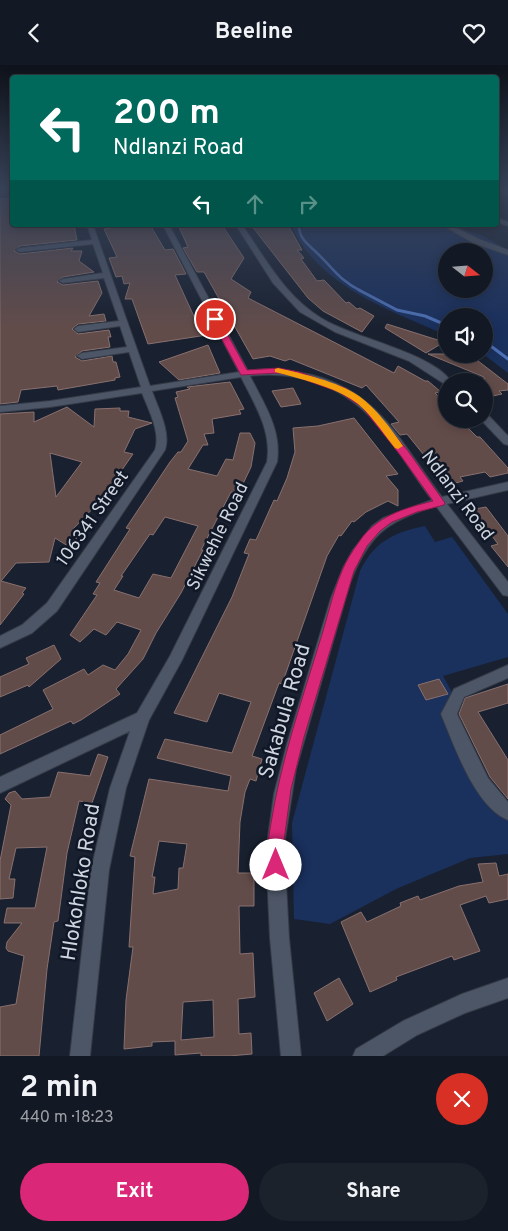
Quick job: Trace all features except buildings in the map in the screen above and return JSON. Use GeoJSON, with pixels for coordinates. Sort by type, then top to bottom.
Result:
{"type":"FeatureCollection","features":[{"type":"Feature","properties":{"kind":"street","name":"106341 Street"},"geometry":{"type":"LineString","coordinates":[[0,643],[27,629],[52,607],[160,450],[162,439],[94,236]]}},
{"type":"Feature","properties":{"kind":"street","name":"Sikwehle Road"},"geometry":{"type":"LineString","coordinates":[[142,718],[175,660],[272,462],[274,449],[270,426],[172,236]]}},
{"type":"Feature","properties":{"kind":"street"},"geometry":{"type":"LineString","coordinates":[[247,236],[283,289],[303,311],[343,333],[407,357],[438,376]]}},
{"type":"Feature","properties":{"kind":"street"},"geometry":{"type":"LineString","coordinates":[[467,236],[508,253]]}},
{"type":"Feature","properties":{"kind":"street"},"geometry":{"type":"LineString","coordinates":[[20,251],[96,242]]}},
{"type":"Feature","properties":{"kind":"street"},"geometry":{"type":"LineString","coordinates":[[62,281],[107,275]]}},
{"type":"Feature","properties":{"kind":"street"},"geometry":{"type":"LineString","coordinates":[[78,329],[123,323]]}},
{"type":"Feature","properties":{"kind":"street"},"geometry":{"type":"LineString","coordinates":[[82,356],[132,349]]}},
{"type":"Feature","properties":{"kind":"street","name":"Ndlanzi Road"},"geometry":{"type":"LineString","coordinates":[[244,373],[279,371],[296,374],[342,390],[355,397],[381,423],[508,591]]}},
{"type":"Feature","properties":{"kind":"street"},"geometry":{"type":"LineString","coordinates":[[0,409],[50,404],[244,373]]}},
{"type":"Feature","properties":{"kind":"street"},"geometry":{"type":"LineString","coordinates":[[493,426],[508,442]]}},
{"type":"Feature","properties":{"kind":"street","name":"Sakabula Road"},"geometry":{"type":"LineString","coordinates":[[291,1056],[279,935],[275,848],[282,798],[297,737],[348,571],[363,544],[376,528],[389,519],[414,509],[508,486]]}},
{"type":"Feature","properties":{"kind":"street"},"geometry":{"type":"LineString","coordinates":[[508,671],[459,693],[449,715],[456,734],[492,798],[503,810],[508,812]]}},
{"type":"Feature","properties":{"kind":"street"},"geometry":{"type":"LineString","coordinates":[[0,785],[142,718]]}},
{"type":"Feature","properties":{"kind":"street","name":"Hlokohloko Road"},"geometry":{"type":"LineString","coordinates":[[80,1056],[100,870],[118,788],[142,718]]}},
{"type":"Feature","properties":{"kind":"street"},"geometry":{"type":"LineString","coordinates":[[363,1056],[410,1028],[462,1004],[508,988]]}},
{"type":"Feature","properties":{"kind":"shaded area"},"geometry":{"type":"Polygon","coordinates":[[[297,236],[483,236],[508,250],[508,373],[493,362],[493,308],[438,308],[438,332],[379,305],[337,280],[319,264],[303,246],[297,236]]]}},
{"type":"Feature","properties":{"kind":"shaded area"},"geometry":{"type":"Polygon","coordinates":[[[425,526],[435,542],[452,537],[508,614],[508,657],[443,676],[453,694],[442,715],[488,803],[508,819],[508,854],[470,858],[396,889],[330,924],[294,919],[292,823],[360,571],[372,553],[386,540],[404,531],[425,526]]]}},
{"type":"Feature","properties":{"kind":"waterway"},"geometry":{"type":"LineString","coordinates":[[302,236],[342,278],[359,290]]}},
{"type":"Feature","properties":{"kind":"waterway"},"geometry":{"type":"LineString","coordinates":[[359,290],[397,310],[425,316],[438,322]]}},
{"type":"Feature","properties":{"kind":"waterway"},"geometry":{"type":"LineString","coordinates":[[493,348],[508,359]]}},
{"type":"Feature","properties":{"kind":"slow traffic"},"geometry":{"type":"LineString","coordinates":[[278,371],[317,380],[355,397],[381,423],[398,446]]}},
{"type":"Feature","properties":{"kind":"route"},"geometry":{"type":"LineString","coordinates":[[215,319],[244,373],[279,371],[296,374],[342,390],[365,405],[404,453],[440,503],[414,509],[389,519],[376,528],[363,544],[348,571],[297,737],[284,789],[275,848],[276,865]]}}]}
